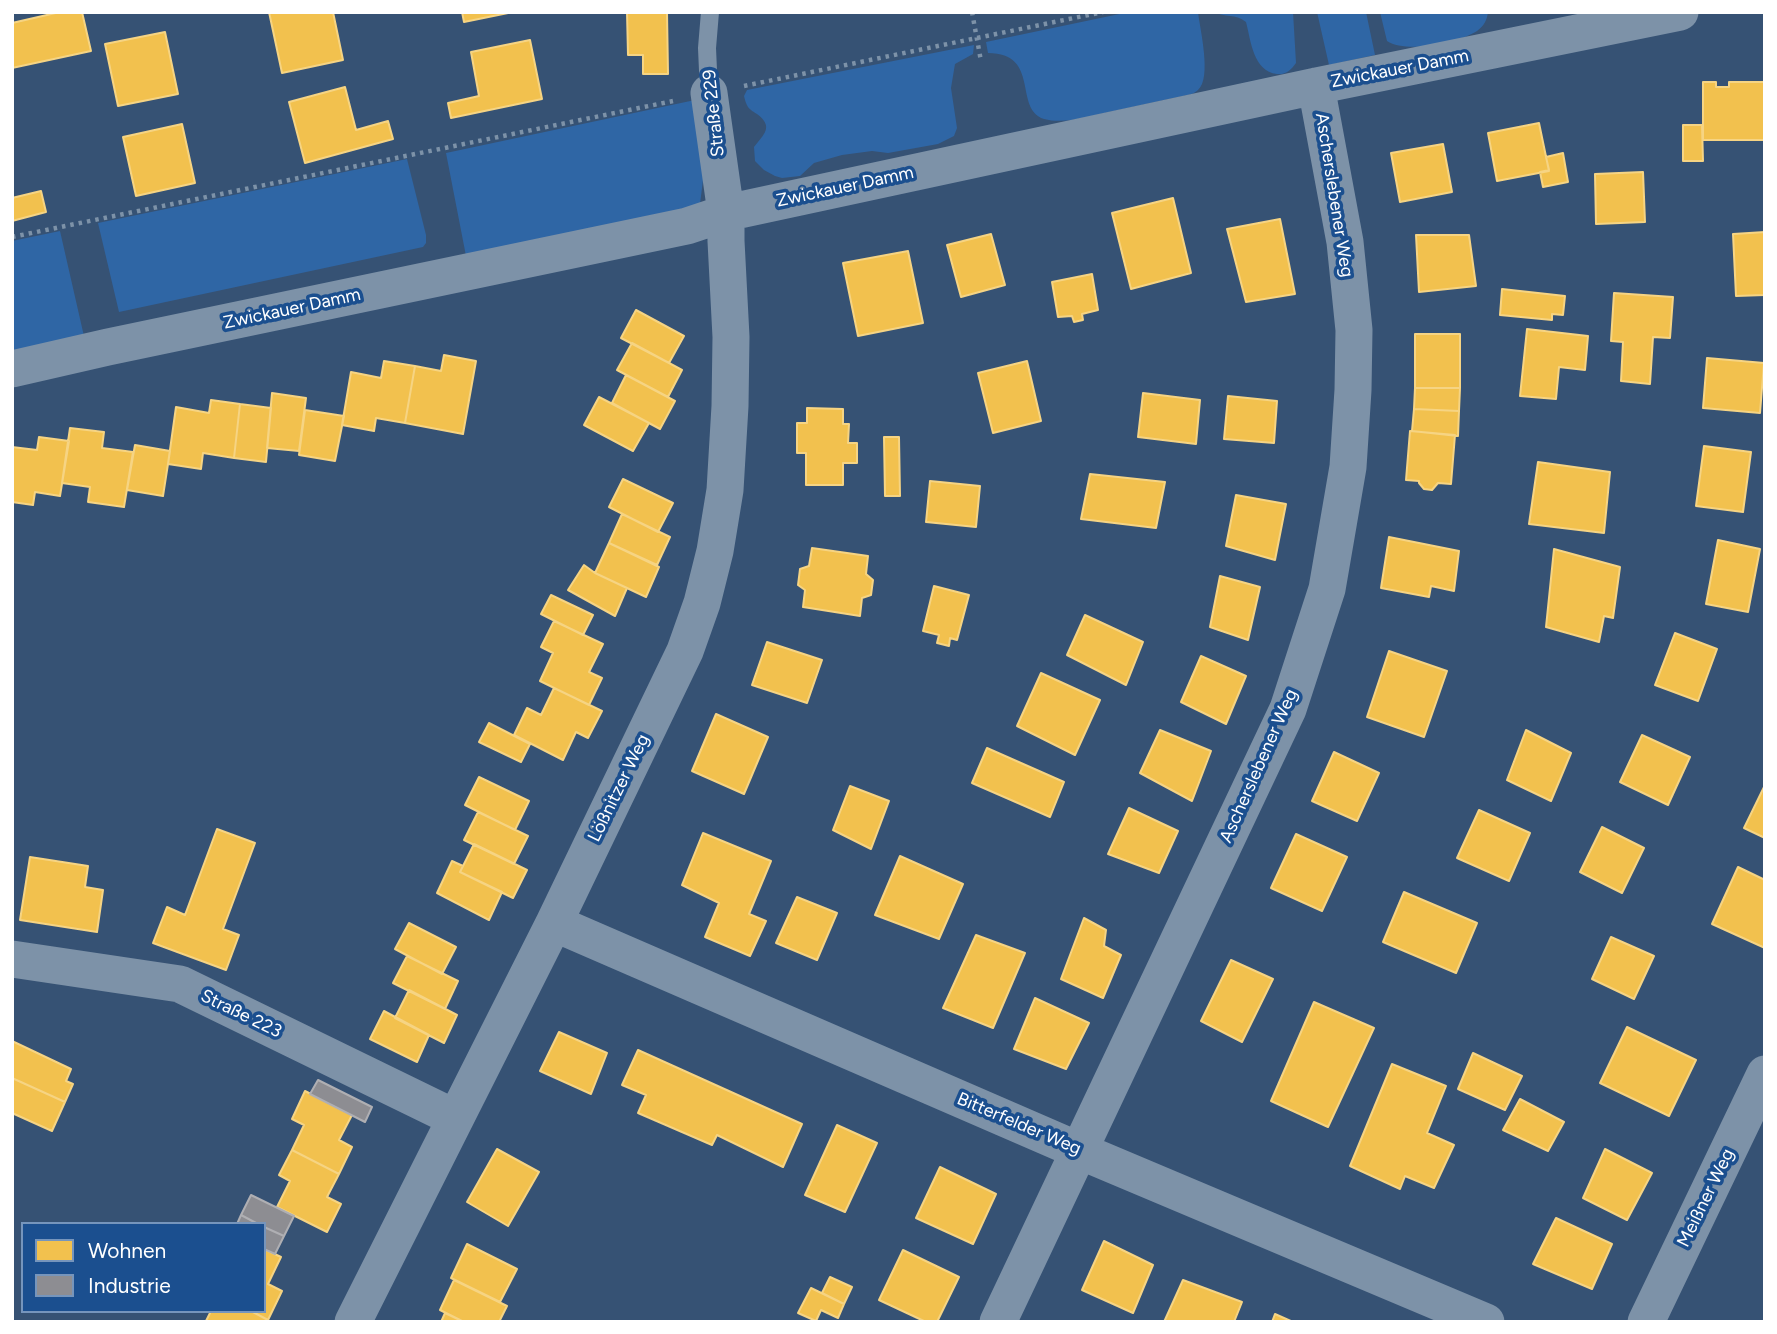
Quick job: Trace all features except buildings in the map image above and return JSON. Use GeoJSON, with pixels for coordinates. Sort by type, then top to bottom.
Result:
{"type":"FeatureCollection","features":[{"type":"Feature","properties":{"kind":"street","name":"Zwickauer Damm"},"geometry":{"type":"LineString","coordinates":[[12,369],[687,226],[726,213],[1316,86],[1680,12]]}},
{"type":"Feature","properties":{"kind":"street","name":"Ascherslebener Weg"},"geometry":{"type":"LineString","coordinates":[[998,1322],[1288,709],[1327,590],[1348,467],[1354,330],[1345,242],[1316,86]]}},
{"type":"Feature","properties":{"kind":"street","name":"Straße 229"},"geometry":{"type":"LineString","coordinates":[[709,93],[726,213]]}},
{"type":"Feature","properties":{"kind":"street","name":"Lößnitzer Weg"},"geometry":{"type":"LineString","coordinates":[[354,1322],[554,923],[685,652],[702,603],[715,551],[725,490],[730,407],[726,213]]}},
{"type":"Feature","properties":{"kind":"street","name":"Bitterfelder Weg"},"geometry":{"type":"LineString","coordinates":[[554,923],[1080,1151],[1486,1322]]}},
{"type":"Feature","properties":{"kind":"street","name":"Straße 223"},"geometry":{"type":"LineString","coordinates":[[12,959],[180,984],[455,1118]]}},
{"type":"Feature","properties":{"kind":"street","name":"Meißner Weg"},"geometry":{"type":"LineString","coordinates":[[1646,1322],[1765,1074]]}},
{"type":"Feature","properties":{"kind":"lane","name":"Straße 229"},"geometry":{"type":"LineString","coordinates":[[709,93],[707,48],[710,12]]}},
{"type":"Feature","properties":{"kind":"path"},"geometry":{"type":"LineString","coordinates":[[972,12],[981,61]]}},
{"type":"Feature","properties":{"kind":"path"},"geometry":{"type":"LineString","coordinates":[[12,237],[1103,12]]}},
{"type":"Feature","properties":{"kind":"shaded area"},"geometry":{"type":"Polygon","coordinates":[[[1129,12],[1198,12],[1205,65],[1202,84],[1198,90],[1189,95],[1088,117],[1052,121],[1035,113],[1021,71],[1015,62],[1004,55],[988,53],[986,42],[1129,12]]]}},
{"type":"Feature","properties":{"kind":"shaded area"},"geometry":{"type":"Polygon","coordinates":[[[1214,12],[1293,12],[1296,63],[1283,74],[1269,72],[1254,54],[1246,22],[1238,17],[1214,12]]]}},
{"type":"Feature","properties":{"kind":"shaded area"},"geometry":{"type":"Polygon","coordinates":[[[1317,12],[1366,12],[1375,55],[1329,65],[1317,12]]]}},
{"type":"Feature","properties":{"kind":"shaded area"},"geometry":{"type":"Polygon","coordinates":[[[1380,12],[1488,12],[1482,27],[1468,35],[1445,43],[1407,47],[1387,41],[1380,12]]]}},
{"type":"Feature","properties":{"kind":"shaded area"},"geometry":{"type":"Polygon","coordinates":[[[974,45],[973,54],[955,64],[951,88],[957,128],[954,136],[938,144],[888,153],[872,151],[842,155],[814,163],[800,176],[775,176],[755,161],[754,147],[766,127],[762,119],[747,106],[744,96],[747,90],[974,45]]]}},
{"type":"Feature","properties":{"kind":"shaded area"},"geometry":{"type":"Polygon","coordinates":[[[695,100],[704,172],[700,204],[695,209],[466,256],[446,153],[695,100]]]}},
{"type":"Feature","properties":{"kind":"shaded area"},"geometry":{"type":"Polygon","coordinates":[[[407,159],[426,235],[423,247],[119,312],[98,223],[407,159]]]}},
{"type":"Feature","properties":{"kind":"shaded area"},"geometry":{"type":"Polygon","coordinates":[[[60,231],[86,345],[12,360],[12,241],[60,231]]]}}]}
